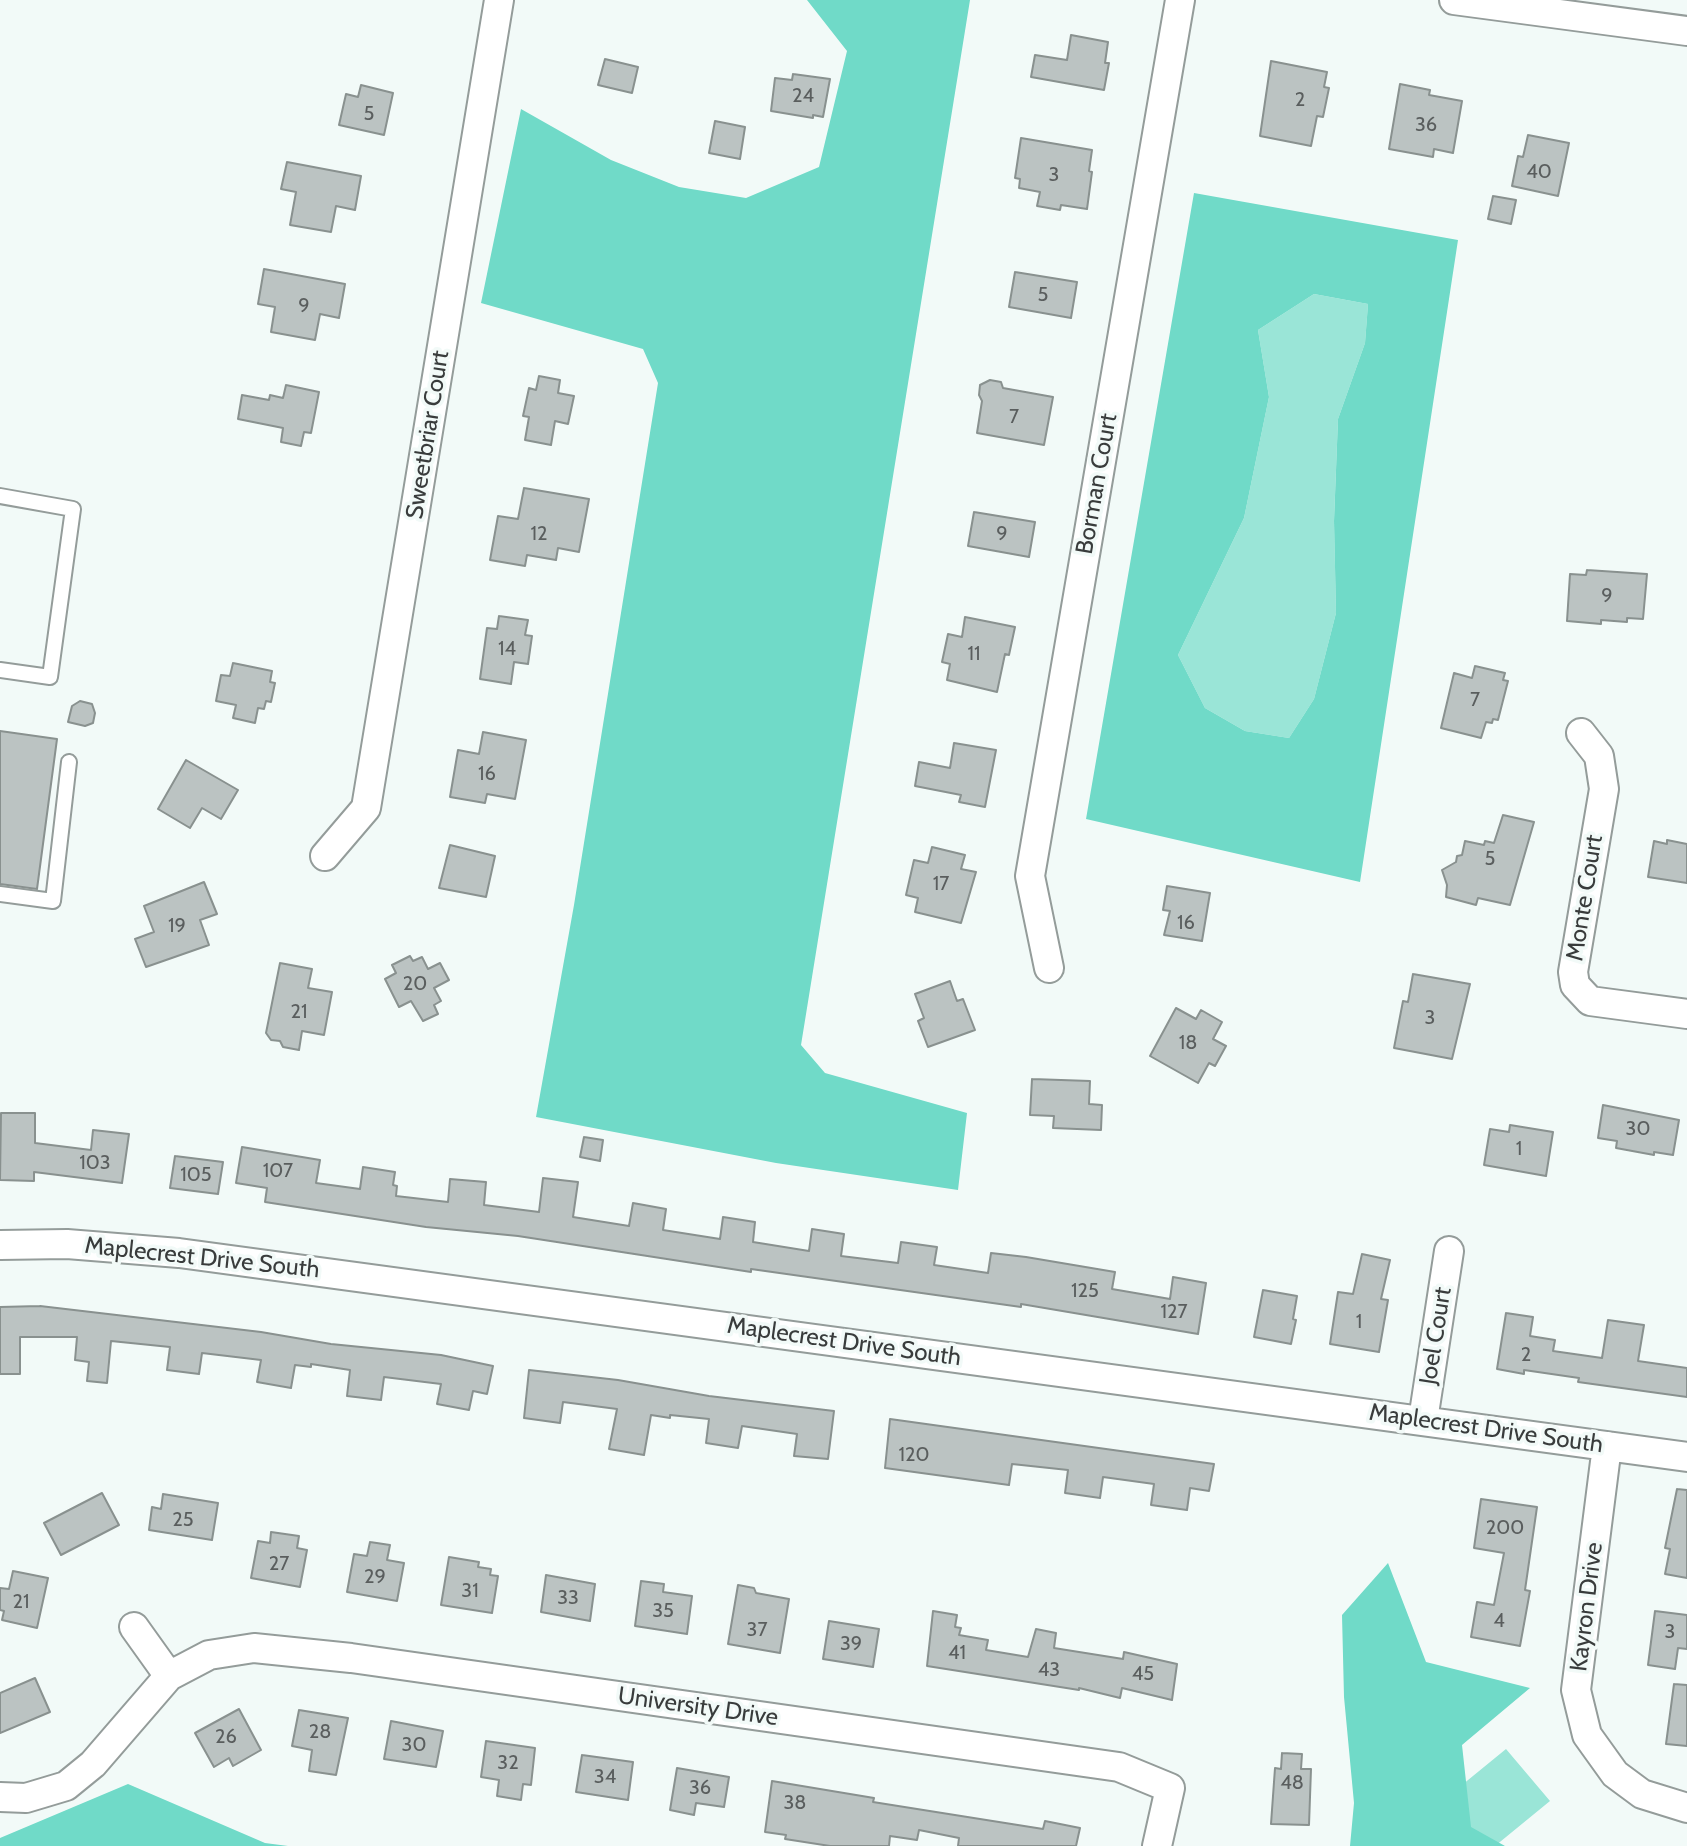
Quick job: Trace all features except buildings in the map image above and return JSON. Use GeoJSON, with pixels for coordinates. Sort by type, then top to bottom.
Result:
{"type":"FeatureCollection","features":[{"type":"Feature","properties":{"kind":"street","name":"Sweetbriar Court"},"geometry":{"type":"LineString","coordinates":[[325,856],[366,808],[499,0]]}},
{"type":"Feature","properties":{"kind":"street","name":"Borman Court"},"geometry":{"type":"LineString","coordinates":[[1049,968],[1030,876],[1180,0]]}},
{"type":"Feature","properties":{"kind":"street"},"geometry":{"type":"LineString","coordinates":[[1454,0],[1535,5],[1687,31]]}},
{"type":"Feature","properties":{"kind":"street","name":"Monte Court"},"geometry":{"type":"LineString","coordinates":[[1581,733],[1599,756],[1604,789],[1573,972],[1575,985],[1590,1001],[1687,1014]]}},
{"type":"Feature","properties":{"kind":"street","name":"Maplecrest Drive South"},"geometry":{"type":"LineString","coordinates":[[0,1245],[67,1244],[179,1253],[1687,1457]]}},
{"type":"Feature","properties":{"kind":"street","name":"Joel Court"},"geometry":{"type":"LineString","coordinates":[[1423,1420],[1449,1251]]}},
{"type":"Feature","properties":{"kind":"street","name":"Kayron Drive"},"geometry":{"type":"LineString","coordinates":[[1607,1446],[1576,1690],[1587,1735],[1615,1774],[1642,1794],[1687,1808]]}},
{"type":"Feature","properties":{"kind":"street"},"geometry":{"type":"LineString","coordinates":[[134,1627],[169,1676]]}},
{"type":"Feature","properties":{"kind":"street","name":"University Drive"},"geometry":{"type":"LineString","coordinates":[[0,1797],[26,1798],[66,1786],[93,1764],[169,1676],[209,1655],[254,1648],[1119,1767],[1170,1788],[1157,1846]]}},
{"type":"Feature","properties":{"kind":"lane"},"geometry":{"type":"LineString","coordinates":[[0,496],[73,509],[50,677],[0,670]]}},
{"type":"Feature","properties":{"kind":"lane"},"geometry":{"type":"LineString","coordinates":[[0,894],[53,901],[69,762]]}},
{"type":"Feature","properties":{"kind":"green space"},"geometry":{"type":"Polygon","coordinates":[[[807,0],[970,0],[801,1045],[825,1073],[967,1113],[958,1190],[776,1163],[536,1117],[574,905],[658,383],[643,349],[481,303],[521,109],[611,160],[679,187],[746,198],[819,167],[847,51],[807,0]]]}},
{"type":"Feature","properties":{"kind":"green space"},"geometry":{"type":"Polygon","coordinates":[[[1194,193],[1458,240],[1360,882],[1086,819],[1194,193]],[[1314,294],[1258,330],[1269,397],[1244,518],[1178,655],[1205,708],[1245,731],[1289,738],[1314,699],[1336,613],[1334,521],[1338,419],[1365,343],[1368,304],[1314,294]]]}},
{"type":"Feature","properties":{"kind":"green space"},"geometry":{"type":"Polygon","coordinates":[[[1314,294],[1368,304],[1365,343],[1338,419],[1334,520],[1336,613],[1314,699],[1289,738],[1245,731],[1205,708],[1178,655],[1244,518],[1269,397],[1258,330],[1314,294]]]}},
{"type":"Feature","properties":{"kind":"green space"},"geometry":{"type":"Polygon","coordinates":[[[1388,1563],[1426,1662],[1530,1688],[1462,1745],[1471,1827],[1505,1846],[1350,1846],[1354,1803],[1344,1697],[1342,1615],[1388,1563]]]}},
{"type":"Feature","properties":{"kind":"green space"},"geometry":{"type":"Polygon","coordinates":[[[1506,1749],[1550,1801],[1495,1846],[1435,1807],[1506,1749]]]}},
{"type":"Feature","properties":{"kind":"green space"},"geometry":{"type":"Polygon","coordinates":[[[128,1784],[265,1843],[288,1846],[0,1846],[0,1838],[128,1784]]]}}]}
